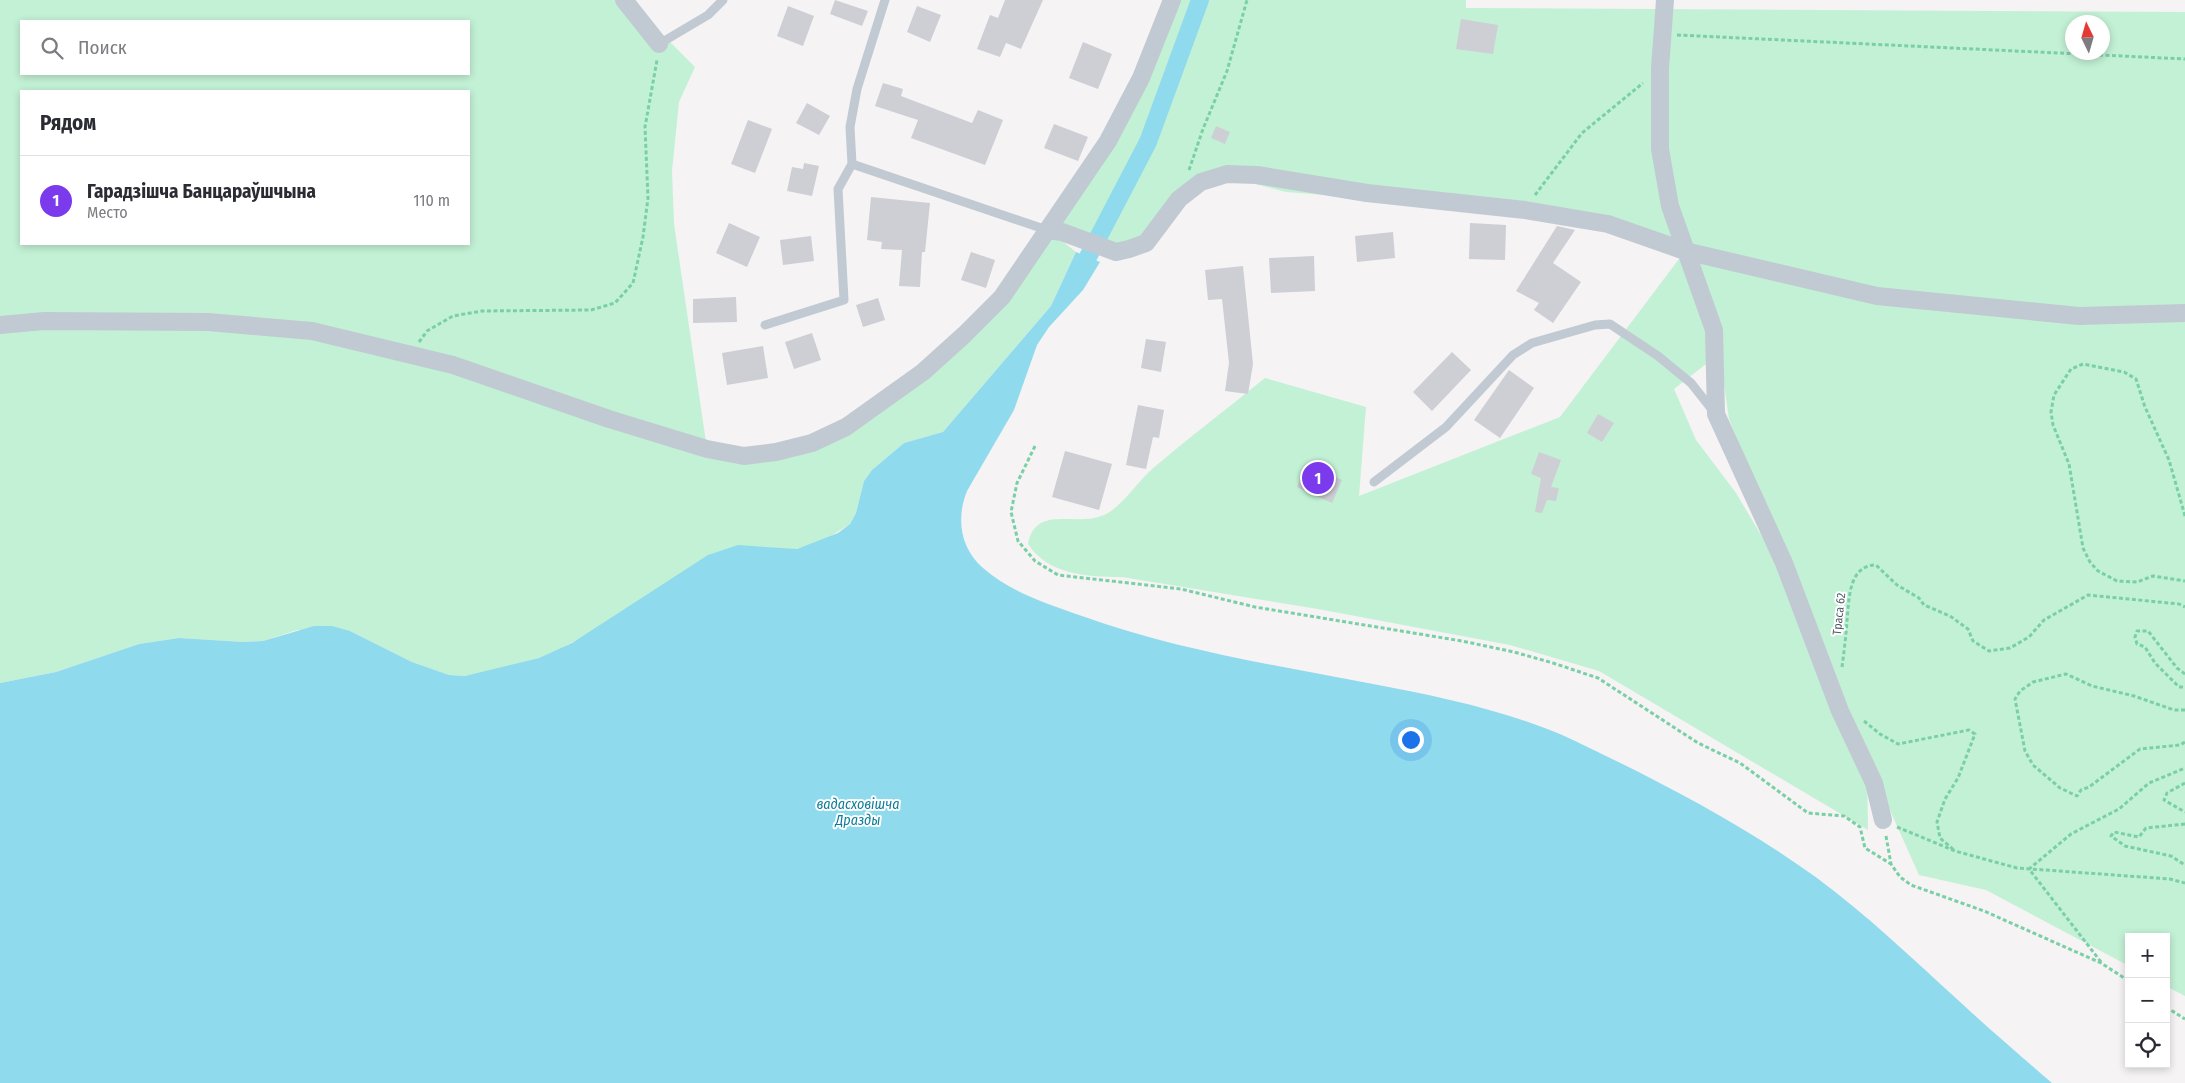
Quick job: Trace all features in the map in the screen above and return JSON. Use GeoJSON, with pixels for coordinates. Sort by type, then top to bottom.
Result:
{"type":"FeatureCollection","features":[{"type":"Feature","properties":{"kind":"street"},"geometry":{"type":"LineString","coordinates":[[624,0],[659,44]]}},
{"type":"Feature","properties":{"kind":"street"},"geometry":{"type":"LineString","coordinates":[[0,325],[44,321],[208,322],[312,332],[452,365],[608,419],[707,449],[744,456],[776,452],[812,443],[846,427],[923,372],[1002,297],[1030,259],[1054,231],[1108,141],[1141,78],[1172,0]]}},
{"type":"Feature","properties":{"kind":"street"},"geometry":{"type":"LineString","coordinates":[[1666,0],[1660,68],[1660,149],[1670,206],[1714,330],[1716,414],[1784,563],[1840,711],[1874,783],[1883,820]]}},
{"type":"Feature","properties":{"kind":"street"},"geometry":{"type":"LineString","coordinates":[[1054,231],[1116,252],[1146,244],[1179,200],[1201,182],[1228,174],[1257,175],[1366,193],[1524,210],[1608,224],[1685,251],[1877,296],[2079,316],[2185,314]]}},
{"type":"Feature","properties":{"kind":"lane"},"geometry":{"type":"LineString","coordinates":[[659,44],[708,15],[723,0]]}},
{"type":"Feature","properties":{"kind":"lane"},"geometry":{"type":"LineString","coordinates":[[765,325],[844,300],[838,190],[852,164],[850,127],[857,89],[885,0]]}},
{"type":"Feature","properties":{"kind":"lane"},"geometry":{"type":"LineString","coordinates":[[852,164],[1054,231]]}},
{"type":"Feature","properties":{"kind":"lane"},"geometry":{"type":"LineString","coordinates":[[1374,482],[1446,427],[1513,355],[1532,343],[1595,325],[1610,324],[1658,356],[1691,384],[1716,414]]}},
{"type":"Feature","properties":{"kind":"path"},"geometry":{"type":"LineString","coordinates":[[1188,173],[1203,129],[1227,71],[1247,0]]}},
{"type":"Feature","properties":{"kind":"path"},"geometry":{"type":"LineString","coordinates":[[1664,35],[2185,59]]}},
{"type":"Feature","properties":{"kind":"path"},"geometry":{"type":"LineString","coordinates":[[411,354],[427,331],[453,316],[482,311],[590,310],[615,303],[633,283],[643,237],[648,198],[646,127],[659,44]]}},
{"type":"Feature","properties":{"kind":"path"},"geometry":{"type":"LineString","coordinates":[[1524,210],[1582,133],[1660,68]]}},
{"type":"Feature","properties":{"kind":"path"},"geometry":{"type":"LineString","coordinates":[[2185,516],[2169,460],[2145,407],[2136,379],[2124,372],[2083,364],[2071,369],[2054,394],[2051,412],[2053,425],[2068,464],[2083,548],[2090,562],[2098,570],[2117,580],[2137,582],[2154,576],[2185,581]]}},
{"type":"Feature","properties":{"kind":"path"},"geometry":{"type":"LineString","coordinates":[[1035,446],[1017,483],[1010,512],[1018,541],[1035,561],[1058,575],[1181,589],[1255,607],[1462,641],[1514,652],[1598,678],[1698,743],[1740,763],[1808,813],[1844,816],[1860,826],[1865,848],[1891,864],[1900,877],[1911,885],[1984,911],[2101,963],[2125,979]]}},
{"type":"Feature","properties":{"kind":"path","name":"Траса 62"},"geometry":{"type":"LineString","coordinates":[[1842,673],[1848,620],[1847,599],[1861,570],[1868,565],[1876,565],[1897,585],[1919,598],[1924,605],[1950,616],[1968,630],[1973,641],[1979,647],[1989,651],[2010,648],[2030,637],[2044,620],[2088,594],[2179,604],[2185,607]]}},
{"type":"Feature","properties":{"kind":"path"},"geometry":{"type":"LineString","coordinates":[[2185,674],[2177,668],[2148,632],[2138,631],[2135,637],[2137,644],[2145,647],[2154,664],[2179,687],[2185,687]]}},
{"type":"Feature","properties":{"kind":"path"},"geometry":{"type":"LineString","coordinates":[[2185,710],[2174,710],[2134,696],[2092,686],[2066,674],[2033,682],[2020,691],[2015,699],[2025,751],[2033,765],[2060,788],[2077,796],[2081,790],[2089,787],[2140,749],[2180,745],[2185,742]]}},
{"type":"Feature","properties":{"kind":"path"},"geometry":{"type":"LineString","coordinates":[[1861,714],[1865,721],[1880,734],[1898,744],[1969,730],[1976,734],[1958,778],[1945,799],[1937,822],[1940,838],[1955,851]]}},
{"type":"Feature","properties":{"kind":"path"},"geometry":{"type":"LineString","coordinates":[[2029,868],[2071,834],[2119,809],[2149,783],[2185,768]]}},
{"type":"Feature","properties":{"kind":"path"},"geometry":{"type":"LineString","coordinates":[[2185,783],[2166,793],[2164,800],[2185,812]]}},
{"type":"Feature","properties":{"kind":"path"},"geometry":{"type":"LineString","coordinates":[[1883,820],[1955,851],[2011,866],[2170,879],[2185,883]]}},
{"type":"Feature","properties":{"kind":"path"},"geometry":{"type":"LineString","coordinates":[[1883,820],[1891,864]]}},
{"type":"Feature","properties":{"kind":"path"},"geometry":{"type":"LineString","coordinates":[[2185,824],[2146,828],[2139,837],[2114,832],[2111,836],[2125,846],[2171,856],[2185,865]]}},
{"type":"Feature","properties":{"kind":"path"},"geometry":{"type":"LineString","coordinates":[[2029,868],[2101,963]]}},
{"type":"Feature","properties":{"kind":"path"},"geometry":{"type":"LineString","coordinates":[[2170,1009],[2185,1019]]}},
{"type":"Feature","properties":{"kind":"green space"},"geometry":{"type":"Polygon","coordinates":[[[0,0],[628,0],[695,67],[679,102],[672,171],[674,224],[707,449],[744,456],[812,443],[964,335],[1108,141],[1172,0],[1466,0],[1466,8],[2185,12],[2185,996],[2170,988],[2170,933],[2125,933],[2125,964],[1986,890],[1919,875],[1847,714],[1729,419],[1724,384],[1715,357],[1674,389],[1696,440],[1736,493],[1780,567],[1867,776],[1868,830],[1599,671],[1510,645],[1318,609],[1122,577],[1083,575],[1058,568],[1046,562],[1028,544],[1033,531],[1040,524],[1049,520],[1084,519],[1108,513],[1120,504],[1151,470],[1265,378],[1366,407],[1359,496],[1560,417],[1685,251],[1525,210],[1286,192],[1236,179],[1217,177],[1129,249],[1048,230],[1076,252],[1051,306],[943,432],[904,443],[872,470],[864,481],[856,513],[850,524],[826,539],[797,549],[753,546],[556,651],[539,658],[465,676],[449,675],[412,662],[350,631],[297,630],[263,641],[244,642],[179,638],[139,644],[56,672],[0,683],[0,0]]]}},
{"type":"Feature","properties":{"kind":"water","name":"вадасховішча Дразды"},"geometry":{"type":"Polygon","coordinates":[[[1076,252],[1100,262],[1083,290],[1049,327],[1037,345],[1014,410],[967,491],[964,501],[961,522],[962,532],[969,551],[983,568],[1017,591],[1117,628],[1226,656],[1399,689],[1475,706],[1525,721],[1573,740],[1698,803],[1759,839],[1817,878],[1872,922],[2052,1083],[0,1083],[0,683],[56,672],[139,644],[179,638],[244,642],[263,641],[314,626],[332,626],[350,631],[412,662],[449,675],[465,676],[539,658],[572,643],[708,555],[738,545],[797,549],[838,533],[850,524],[856,513],[864,481],[872,470],[904,443],[943,432],[1051,306],[1076,252]]]}},
{"type":"Feature","properties":{"kind":"building"},"geometry":{"type":"Polygon","coordinates":[[[835,0],[868,11],[862,26],[830,14],[835,0]]]}},
{"type":"Feature","properties":{"kind":"building"},"geometry":{"type":"Polygon","coordinates":[[[1005,0],[1043,0],[1021,49],[1006,43],[1000,57],[977,49],[990,15],[998,18],[1005,0]]]}},
{"type":"Feature","properties":{"kind":"building"},"geometry":{"type":"Polygon","coordinates":[[[788,6],[814,16],[803,46],[777,36],[788,6]]]}},
{"type":"Feature","properties":{"kind":"building"},"geometry":{"type":"Polygon","coordinates":[[[917,6],[941,15],[930,42],[907,32],[917,6]]]}},
{"type":"Feature","properties":{"kind":"building"},"geometry":{"type":"Polygon","coordinates":[[[1461,19],[1498,25],[1493,54],[1456,49],[1461,19]]]}},
{"type":"Feature","properties":{"kind":"building"},"geometry":{"type":"Polygon","coordinates":[[[1083,42],[1112,54],[1098,89],[1069,78],[1083,42]]]}},
{"type":"Feature","properties":{"kind":"building"},"geometry":{"type":"Polygon","coordinates":[[[883,83],[903,89],[901,96],[972,123],[978,110],[1003,120],[985,165],[911,138],[918,120],[875,106],[883,83]]]}},
{"type":"Feature","properties":{"kind":"building"},"geometry":{"type":"Polygon","coordinates":[[[807,103],[830,116],[819,135],[796,123],[807,103]]]}},
{"type":"Feature","properties":{"kind":"building"},"geometry":{"type":"Polygon","coordinates":[[[748,120],[772,129],[755,173],[731,164],[748,120]]]}},
{"type":"Feature","properties":{"kind":"building"},"geometry":{"type":"Polygon","coordinates":[[[1054,124],[1088,137],[1078,161],[1044,148],[1054,124]]]}},
{"type":"Feature","properties":{"kind":"building"},"geometry":{"type":"Polygon","coordinates":[[[1216,126],[1230,132],[1225,144],[1211,138],[1216,126]]]}},
{"type":"Feature","properties":{"kind":"building"},"geometry":{"type":"Polygon","coordinates":[[[804,163],[819,166],[812,196],[787,191],[792,167],[803,169],[804,163]]]}},
{"type":"Feature","properties":{"kind":"building"},"geometry":{"type":"Polygon","coordinates":[[[871,197],[930,203],[925,252],[922,252],[920,287],[899,286],[902,250],[881,249],[882,242],[867,240],[871,197]]]}},
{"type":"Feature","properties":{"kind":"building"},"geometry":{"type":"Polygon","coordinates":[[[729,223],[760,237],[747,267],[716,253],[729,223]]]}},
{"type":"Feature","properties":{"kind":"building"},"geometry":{"type":"Polygon","coordinates":[[[1470,223],[1506,225],[1505,260],[1469,259],[1470,223]]]}},
{"type":"Feature","properties":{"kind":"building"},"geometry":{"type":"Polygon","coordinates":[[[1557,226],[1575,230],[1553,263],[1581,282],[1553,323],[1534,310],[1539,303],[1516,291],[1557,226]]]}},
{"type":"Feature","properties":{"kind":"building"},"geometry":{"type":"Polygon","coordinates":[[[1393,232],[1395,258],[1357,262],[1355,236],[1393,232]]]}},
{"type":"Feature","properties":{"kind":"building"},"geometry":{"type":"Polygon","coordinates":[[[811,236],[814,261],[783,265],[780,240],[811,236]]]}},
{"type":"Feature","properties":{"kind":"building"},"geometry":{"type":"Polygon","coordinates":[[[971,252],[995,260],[986,288],[961,280],[971,252]]]}},
{"type":"Feature","properties":{"kind":"building"},"geometry":{"type":"Polygon","coordinates":[[[1314,256],[1315,291],[1271,293],[1269,258],[1314,256]]]}},
{"type":"Feature","properties":{"kind":"building"},"geometry":{"type":"Polygon","coordinates":[[[1243,266],[1253,364],[1248,394],[1225,391],[1229,363],[1222,299],[1208,300],[1205,270],[1243,266]]]}},
{"type":"Feature","properties":{"kind":"building"},"geometry":{"type":"Polygon","coordinates":[[[736,297],[737,322],[693,323],[693,299],[736,297]]]}},
{"type":"Feature","properties":{"kind":"building"},"geometry":{"type":"Polygon","coordinates":[[[878,298],[885,320],[863,327],[856,305],[878,298]]]}},
{"type":"Feature","properties":{"kind":"building"},"geometry":{"type":"Polygon","coordinates":[[[812,333],[821,360],[794,369],[785,342],[812,333]]]}},
{"type":"Feature","properties":{"kind":"building"},"geometry":{"type":"Polygon","coordinates":[[[1146,339],[1166,342],[1161,372],[1141,368],[1146,339]]]}},
{"type":"Feature","properties":{"kind":"building"},"geometry":{"type":"Polygon","coordinates":[[[763,346],[768,378],[727,385],[722,353],[763,346]]]}},
{"type":"Feature","properties":{"kind":"building"},"geometry":{"type":"Polygon","coordinates":[[[1452,352],[1471,370],[1432,411],[1413,392],[1452,352]]]}},
{"type":"Feature","properties":{"kind":"building"},"geometry":{"type":"Polygon","coordinates":[[[1509,370],[1534,388],[1500,438],[1474,420],[1509,370]]]}},
{"type":"Feature","properties":{"kind":"building"},"geometry":{"type":"Polygon","coordinates":[[[1138,405],[1164,410],[1159,438],[1153,437],[1146,469],[1126,465],[1138,405]]]}},
{"type":"Feature","properties":{"kind":"building"},"geometry":{"type":"Polygon","coordinates":[[[1598,414],[1614,423],[1602,442],[1587,433],[1598,414]]]}},
{"type":"Feature","properties":{"kind":"building"},"geometry":{"type":"Polygon","coordinates":[[[1065,451],[1112,464],[1099,510],[1052,497],[1065,451]]]}},
{"type":"Feature","properties":{"kind":"building"},"geometry":{"type":"Polygon","coordinates":[[[1539,452],[1561,460],[1551,487],[1559,488],[1556,501],[1547,500],[1542,513],[1535,512],[1541,478],[1531,474],[1539,452]]]}},
{"type":"Feature","properties":{"kind":"building"},"geometry":{"type":"Polygon","coordinates":[[[1307,464],[1342,480],[1332,503],[1297,487],[1307,464]]]}},
{"type":"Feature","properties":{"kind":"waterway"},"geometry":{"type":"LineString","coordinates":[[1088,257],[1148,142],[1200,0]]}},
{"type":"Feature","properties":{"kind":"place","name":"Гарадзішча Банцараўшчына"},"geometry":{"type":"Point","coordinates":[1318,478]}}]}
